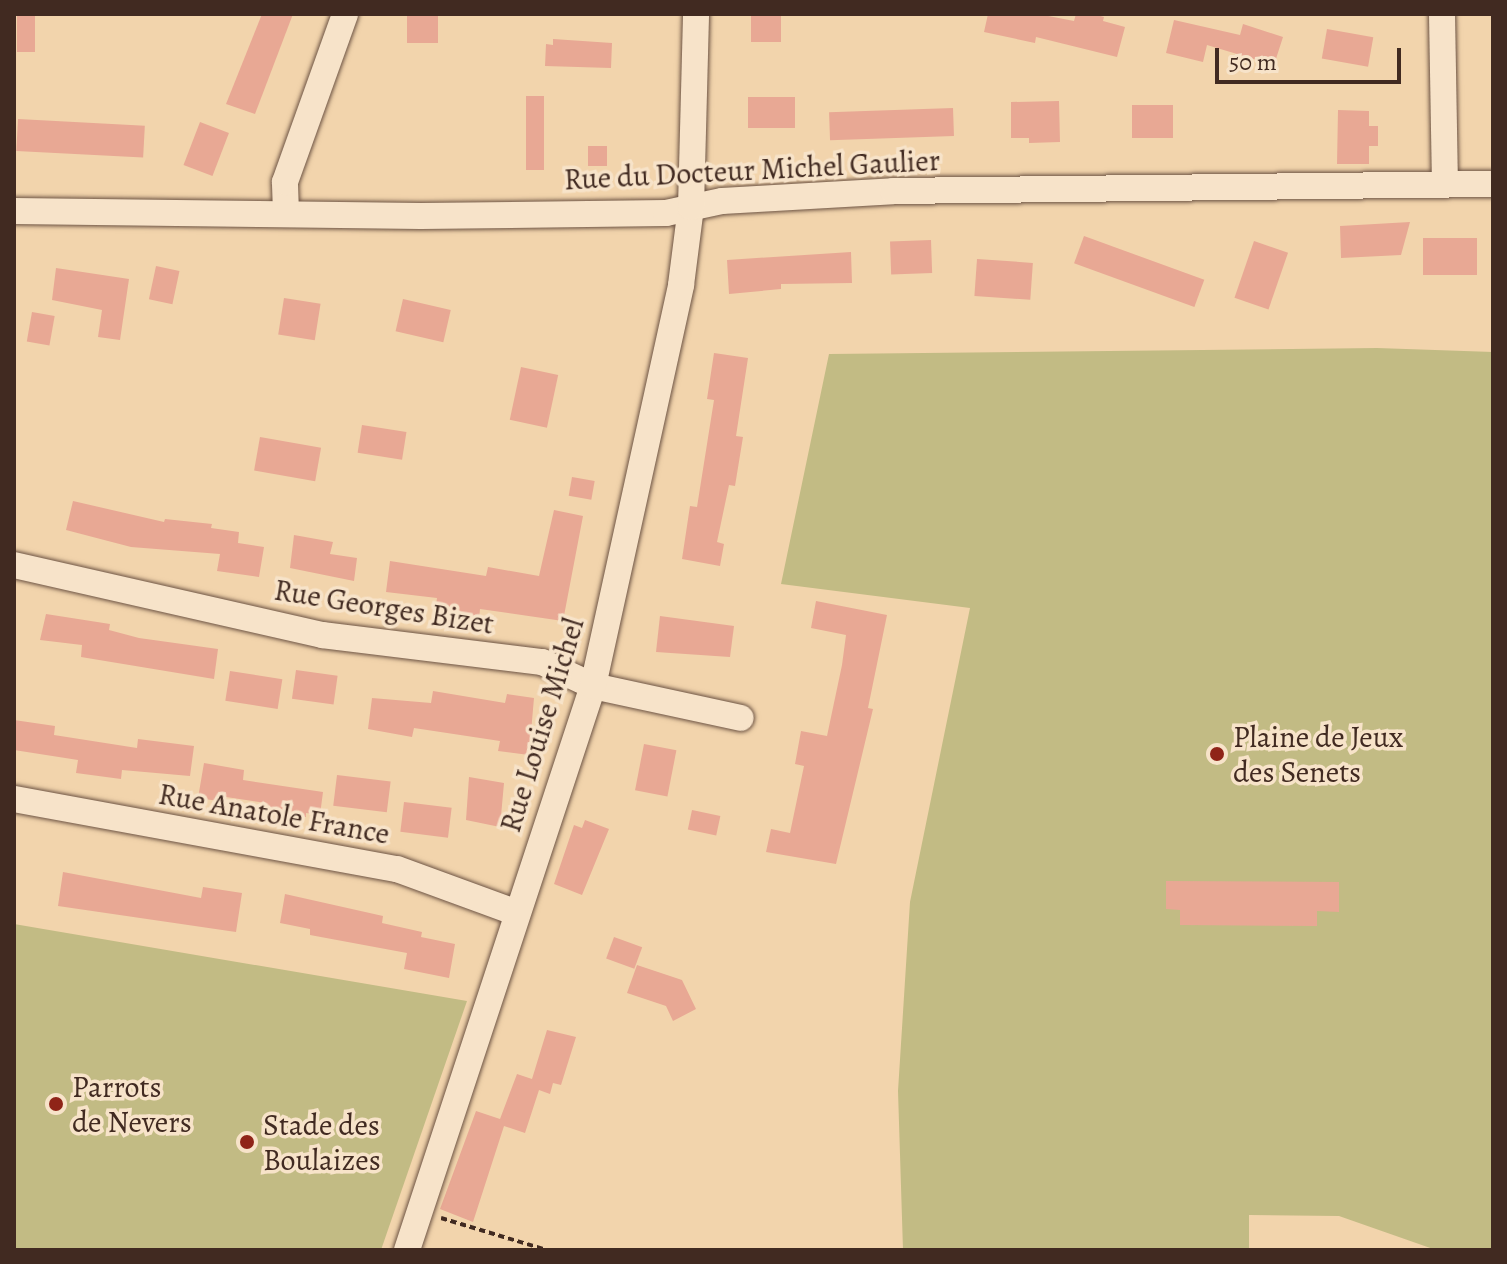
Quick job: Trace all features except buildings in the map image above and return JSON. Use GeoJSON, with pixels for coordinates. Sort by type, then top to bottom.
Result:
{"type":"FeatureCollection","features":[{"type":"Feature","properties":{"kind":"street"},"geometry":{"type":"LineString","coordinates":[[286,213],[285,182],[345,14]]}},
{"type":"Feature","properties":{"kind":"street","name":"Rue Louise Michel"},"geometry":{"type":"LineString","coordinates":[[407,1250],[593,686],[681,285],[691,207],[696,14]]}},
{"type":"Feature","properties":{"kind":"street"},"geometry":{"type":"LineString","coordinates":[[1442,14],[1445,182]]}},
{"type":"Feature","properties":{"kind":"street","name":"Rue du Docteur Michel Gaulier"},"geometry":{"type":"LineString","coordinates":[[14,211],[421,216],[666,213],[722,201],[893,191],[1445,182],[1493,184]]}},
{"type":"Feature","properties":{"kind":"street","name":"Rue Georges Bizet"},"geometry":{"type":"LineString","coordinates":[[14,565],[322,635],[542,662],[593,686],[741,718]]}},
{"type":"Feature","properties":{"kind":"street","name":"Rue Anatole France"},"geometry":{"type":"LineString","coordinates":[[14,799],[397,869],[517,913]]}},
{"type":"Feature","properties":{"kind":"path"},"geometry":{"type":"LineString","coordinates":[[420,1212],[547,1250]]}},
{"type":"Feature","properties":{"kind":"shaded area","name":"Plaine de Jeux des Senets"},"geometry":{"type":"Polygon","coordinates":[[[1377,348],[1493,352],[1493,1250],[1436,1250],[1339,1216],[1249,1215],[1249,1250],[903,1250],[898,1091],[910,902],[970,608],[781,584],[829,354],[1377,348]]]}},
{"type":"Feature","properties":{"kind":"shaded area"},"geometry":{"type":"Polygon","coordinates":[[[14,924],[467,1001],[381,1250],[14,1250],[14,924]]]}},
{"type":"Feature","properties":{"kind":"place","name":"Plaine de Jeux des Senets"},"geometry":{"type":"Point","coordinates":[1217,754]}},
{"type":"Feature","properties":{"kind":"place","name":"Parrots de Nevers"},"geometry":{"type":"Point","coordinates":[56,1104]}},
{"type":"Feature","properties":{"kind":"place","name":"Stade des Boulaizes"},"geometry":{"type":"Point","coordinates":[247,1142]}}]}
